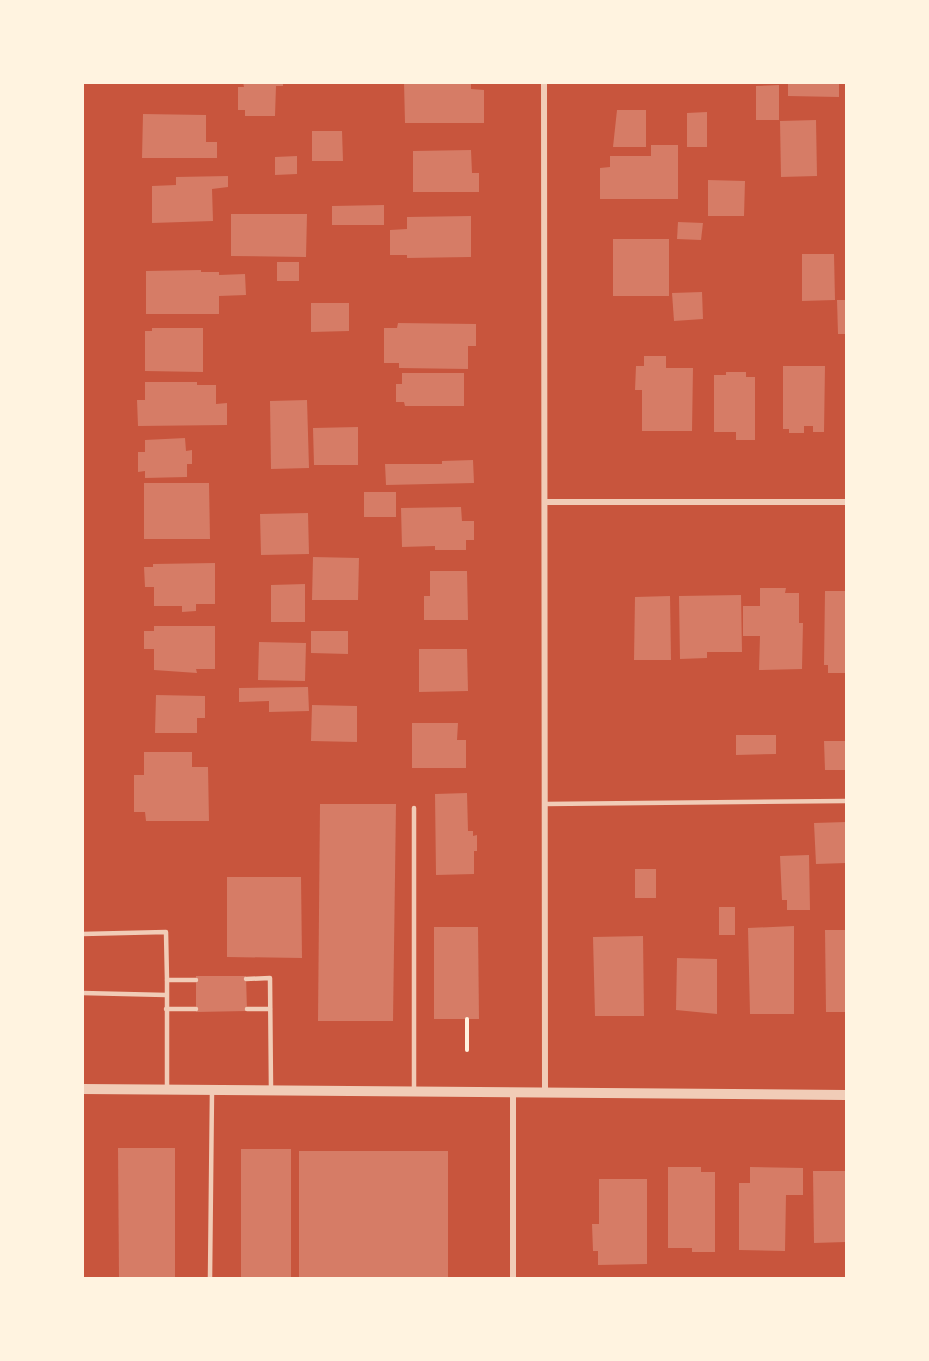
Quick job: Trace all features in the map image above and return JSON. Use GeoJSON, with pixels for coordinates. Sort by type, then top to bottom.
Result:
{"type":"FeatureCollection","features":[{"type":"Feature","properties":{"kind":"street"},"geometry":{"type":"LineString","coordinates":[[544,82],[545,1093]]}},
{"type":"Feature","properties":{"kind":"street"},"geometry":{"type":"LineString","coordinates":[[544,502],[846,502]]}},
{"type":"Feature","properties":{"kind":"street"},"geometry":{"type":"LineString","coordinates":[[82,1089],[846,1095]]}},
{"type":"Feature","properties":{"kind":"street"},"geometry":{"type":"LineString","coordinates":[[513,1093],[513,1278]]}},
{"type":"Feature","properties":{"kind":"lane"},"geometry":{"type":"LineString","coordinates":[[545,804],[797,804],[846,801]]}},
{"type":"Feature","properties":{"kind":"lane"},"geometry":{"type":"LineString","coordinates":[[414,808],[414,1092]]}},
{"type":"Feature","properties":{"kind":"lane"},"geometry":{"type":"LineString","coordinates":[[82,934],[166,932],[167,1090]]}},
{"type":"Feature","properties":{"kind":"lane"},"geometry":{"type":"LineString","coordinates":[[246,979],[270,978],[271,1091]]}},
{"type":"Feature","properties":{"kind":"lane"},"geometry":{"type":"LineString","coordinates":[[167,980],[196,980]]}},
{"type":"Feature","properties":{"kind":"lane"},"geometry":{"type":"LineString","coordinates":[[82,993],[166,995]]}},
{"type":"Feature","properties":{"kind":"lane"},"geometry":{"type":"LineString","coordinates":[[166,1009],[196,1009]]}},
{"type":"Feature","properties":{"kind":"lane"},"geometry":{"type":"LineString","coordinates":[[247,1009],[270,1009]]}},
{"type":"Feature","properties":{"kind":"lane"},"geometry":{"type":"LineString","coordinates":[[210,1278],[212,1090]]}},
{"type":"Feature","properties":{"kind":"path"},"geometry":{"type":"LineString","coordinates":[[467,1018],[467,1050]]}},
{"type":"Feature","properties":{"kind":"building"},"geometry":{"type":"Polygon","coordinates":[[[243,82],[283,82],[283,86],[276,86],[275,116],[245,116],[245,110],[238,110],[238,87],[244,87],[243,82]]]}},
{"type":"Feature","properties":{"kind":"building"},"geometry":{"type":"Polygon","coordinates":[[[404,82],[471,82],[471,89],[484,90],[484,123],[405,123],[404,82]]]}},
{"type":"Feature","properties":{"kind":"building"},"geometry":{"type":"Polygon","coordinates":[[[788,82],[839,82],[839,97],[788,96],[788,82]]]}},
{"type":"Feature","properties":{"kind":"building"},"geometry":{"type":"Polygon","coordinates":[[[779,85],[779,120],[756,120],[756,86],[779,85]]]}},
{"type":"Feature","properties":{"kind":"building"},"geometry":{"type":"Polygon","coordinates":[[[617,110],[646,110],[646,147],[613,147],[617,110]]]}},
{"type":"Feature","properties":{"kind":"building"},"geometry":{"type":"Polygon","coordinates":[[[707,112],[707,147],[687,147],[687,113],[707,112]]]}},
{"type":"Feature","properties":{"kind":"building"},"geometry":{"type":"Polygon","coordinates":[[[143,114],[206,115],[206,142],[217,142],[217,158],[142,158],[143,114]]]}},
{"type":"Feature","properties":{"kind":"building"},"geometry":{"type":"Polygon","coordinates":[[[816,120],[817,176],[781,177],[780,121],[816,120]]]}},
{"type":"Feature","properties":{"kind":"building"},"geometry":{"type":"Polygon","coordinates":[[[312,131],[342,131],[343,161],[312,161],[312,131]]]}},
{"type":"Feature","properties":{"kind":"building"},"geometry":{"type":"Polygon","coordinates":[[[651,145],[678,145],[678,199],[600,199],[600,168],[610,167],[610,156],[651,156],[651,145]]]}},
{"type":"Feature","properties":{"kind":"building"},"geometry":{"type":"Polygon","coordinates":[[[471,150],[472,173],[479,173],[479,192],[413,192],[413,151],[471,150]]]}},
{"type":"Feature","properties":{"kind":"building"},"geometry":{"type":"Polygon","coordinates":[[[297,156],[297,174],[275,175],[275,157],[297,156]]]}},
{"type":"Feature","properties":{"kind":"building"},"geometry":{"type":"Polygon","coordinates":[[[228,176],[228,187],[212,189],[213,221],[152,223],[152,186],[176,185],[176,177],[228,176]]]}},
{"type":"Feature","properties":{"kind":"building"},"geometry":{"type":"Polygon","coordinates":[[[708,180],[745,181],[744,216],[708,216],[708,180]]]}},
{"type":"Feature","properties":{"kind":"building"},"geometry":{"type":"Polygon","coordinates":[[[384,205],[384,225],[332,225],[332,206],[384,205]]]}},
{"type":"Feature","properties":{"kind":"building"},"geometry":{"type":"Polygon","coordinates":[[[231,214],[307,214],[306,257],[231,256],[231,214]]]}},
{"type":"Feature","properties":{"kind":"building"},"geometry":{"type":"Polygon","coordinates":[[[471,216],[471,257],[407,258],[407,255],[390,255],[390,230],[407,229],[407,217],[471,216]]]}},
{"type":"Feature","properties":{"kind":"building"},"geometry":{"type":"Polygon","coordinates":[[[678,222],[703,223],[701,240],[677,239],[678,222]]]}},
{"type":"Feature","properties":{"kind":"building"},"geometry":{"type":"Polygon","coordinates":[[[613,239],[669,239],[669,296],[613,296],[613,239]]]}},
{"type":"Feature","properties":{"kind":"building"},"geometry":{"type":"Polygon","coordinates":[[[802,254],[834,254],[835,300],[802,301],[802,254]]]}},
{"type":"Feature","properties":{"kind":"building"},"geometry":{"type":"Polygon","coordinates":[[[277,262],[299,262],[299,281],[277,281],[277,262]]]}},
{"type":"Feature","properties":{"kind":"building"},"geometry":{"type":"Polygon","coordinates":[[[201,270],[201,272],[219,272],[219,275],[245,274],[246,295],[219,296],[219,314],[146,314],[146,271],[201,270]]]}},
{"type":"Feature","properties":{"kind":"building"},"geometry":{"type":"Polygon","coordinates":[[[702,292],[703,319],[674,321],[672,293],[702,292]]]}},
{"type":"Feature","properties":{"kind":"building"},"geometry":{"type":"Polygon","coordinates":[[[837,300],[846,300],[846,334],[838,334],[837,300]]]}},
{"type":"Feature","properties":{"kind":"building"},"geometry":{"type":"Polygon","coordinates":[[[311,303],[349,303],[349,331],[311,332],[311,303]]]}},
{"type":"Feature","properties":{"kind":"building"},"geometry":{"type":"Polygon","coordinates":[[[398,323],[476,324],[476,346],[468,346],[468,369],[399,368],[399,363],[384,363],[384,328],[397,328],[398,323]]]}},
{"type":"Feature","properties":{"kind":"building"},"geometry":{"type":"Polygon","coordinates":[[[152,328],[203,328],[203,372],[145,371],[145,331],[152,331],[152,328]]]}},
{"type":"Feature","properties":{"kind":"building"},"geometry":{"type":"Polygon","coordinates":[[[644,356],[666,356],[666,368],[693,368],[692,431],[642,431],[642,390],[635,390],[636,366],[644,366],[644,356]]]}},
{"type":"Feature","properties":{"kind":"building"},"geometry":{"type":"Polygon","coordinates":[[[783,366],[825,366],[824,432],[813,432],[813,426],[804,426],[804,433],[789,433],[789,429],[783,429],[783,366]]]}},
{"type":"Feature","properties":{"kind":"building"},"geometry":{"type":"Polygon","coordinates":[[[726,372],[746,372],[746,377],[755,377],[755,440],[736,440],[736,432],[714,432],[714,375],[726,375],[726,372]]]}},
{"type":"Feature","properties":{"kind":"building"},"geometry":{"type":"Polygon","coordinates":[[[402,373],[464,373],[464,406],[405,406],[404,402],[396,402],[396,384],[402,384],[402,373]]]}},
{"type":"Feature","properties":{"kind":"building"},"geometry":{"type":"Polygon","coordinates":[[[145,382],[197,382],[197,385],[216,385],[216,404],[227,403],[227,425],[138,426],[137,400],[145,400],[145,382]]]}},
{"type":"Feature","properties":{"kind":"building"},"geometry":{"type":"Polygon","coordinates":[[[307,400],[309,468],[271,469],[270,401],[307,400]]]}},
{"type":"Feature","properties":{"kind":"building"},"geometry":{"type":"Polygon","coordinates":[[[358,427],[358,465],[314,465],[313,428],[358,427]]]}},
{"type":"Feature","properties":{"kind":"building"},"geometry":{"type":"Polygon","coordinates":[[[185,438],[186,451],[192,450],[192,464],[187,464],[187,477],[145,478],[145,471],[138,472],[138,452],[145,452],[145,440],[185,438]]]}},
{"type":"Feature","properties":{"kind":"building"},"geometry":{"type":"Polygon","coordinates":[[[473,460],[474,483],[386,485],[385,464],[442,464],[442,461],[473,460]]]}},
{"type":"Feature","properties":{"kind":"building"},"geometry":{"type":"Polygon","coordinates":[[[144,483],[209,483],[210,539],[144,539],[144,483]]]}},
{"type":"Feature","properties":{"kind":"building"},"geometry":{"type":"Polygon","coordinates":[[[364,492],[396,492],[396,517],[364,517],[364,492]]]}},
{"type":"Feature","properties":{"kind":"building"},"geometry":{"type":"Polygon","coordinates":[[[461,507],[462,521],[474,521],[474,540],[466,540],[466,550],[435,550],[435,546],[402,547],[401,508],[461,507]]]}},
{"type":"Feature","properties":{"kind":"building"},"geometry":{"type":"Polygon","coordinates":[[[308,513],[309,554],[261,555],[260,514],[308,513]]]}},
{"type":"Feature","properties":{"kind":"building"},"geometry":{"type":"Polygon","coordinates":[[[313,557],[359,558],[358,600],[312,600],[313,557]]]}},
{"type":"Feature","properties":{"kind":"building"},"geometry":{"type":"Polygon","coordinates":[[[215,563],[215,604],[196,604],[196,611],[182,612],[182,606],[154,606],[154,587],[145,587],[144,567],[153,567],[153,564],[215,563]]]}},
{"type":"Feature","properties":{"kind":"building"},"geometry":{"type":"Polygon","coordinates":[[[430,571],[467,571],[468,620],[424,620],[424,596],[430,596],[430,571]]]}},
{"type":"Feature","properties":{"kind":"building"},"geometry":{"type":"Polygon","coordinates":[[[305,584],[305,622],[271,622],[271,585],[305,584]]]}},
{"type":"Feature","properties":{"kind":"building"},"geometry":{"type":"Polygon","coordinates":[[[760,588],[786,588],[785,593],[799,593],[799,623],[803,623],[802,669],[759,670],[760,636],[743,636],[743,606],[760,606],[760,588]]]}},
{"type":"Feature","properties":{"kind":"building"},"geometry":{"type":"Polygon","coordinates":[[[825,591],[846,591],[846,673],[828,673],[828,665],[824,665],[825,591]]]}},
{"type":"Feature","properties":{"kind":"building"},"geometry":{"type":"Polygon","coordinates":[[[741,595],[742,652],[707,652],[707,658],[680,659],[679,596],[741,595]]]}},
{"type":"Feature","properties":{"kind":"building"},"geometry":{"type":"Polygon","coordinates":[[[670,596],[671,660],[634,660],[635,597],[670,596]]]}},
{"type":"Feature","properties":{"kind":"building"},"geometry":{"type":"Polygon","coordinates":[[[154,626],[215,626],[215,669],[196,669],[197,673],[154,670],[154,649],[144,649],[144,631],[154,631],[154,626]]]}},
{"type":"Feature","properties":{"kind":"building"},"geometry":{"type":"Polygon","coordinates":[[[311,631],[348,631],[348,654],[311,653],[311,631]]]}},
{"type":"Feature","properties":{"kind":"building"},"geometry":{"type":"Polygon","coordinates":[[[259,642],[306,643],[305,681],[258,680],[259,642]]]}},
{"type":"Feature","properties":{"kind":"building"},"geometry":{"type":"Polygon","coordinates":[[[419,649],[467,649],[468,691],[419,692],[419,649]]]}},
{"type":"Feature","properties":{"kind":"building"},"geometry":{"type":"Polygon","coordinates":[[[308,687],[309,711],[269,712],[269,701],[239,702],[239,688],[308,687]]]}},
{"type":"Feature","properties":{"kind":"building"},"geometry":{"type":"Polygon","coordinates":[[[156,695],[205,696],[205,718],[197,718],[197,733],[155,733],[156,695]]]}},
{"type":"Feature","properties":{"kind":"building"},"geometry":{"type":"Polygon","coordinates":[[[312,705],[357,706],[357,742],[311,741],[312,705]]]}},
{"type":"Feature","properties":{"kind":"building"},"geometry":{"type":"Polygon","coordinates":[[[412,723],[458,723],[457,740],[466,740],[466,768],[412,768],[412,723]]]}},
{"type":"Feature","properties":{"kind":"building"},"geometry":{"type":"Polygon","coordinates":[[[736,735],[776,735],[776,754],[736,755],[736,735]]]}},
{"type":"Feature","properties":{"kind":"building"},"geometry":{"type":"Polygon","coordinates":[[[824,741],[846,741],[846,770],[825,770],[824,741]]]}},
{"type":"Feature","properties":{"kind":"building"},"geometry":{"type":"Polygon","coordinates":[[[144,752],[192,752],[192,767],[208,767],[209,821],[146,821],[145,812],[134,812],[134,775],[144,775],[144,752]]]}},
{"type":"Feature","properties":{"kind":"building"},"geometry":{"type":"Polygon","coordinates":[[[467,793],[468,831],[473,831],[473,836],[477,835],[474,874],[436,875],[435,794],[467,793]]]}},
{"type":"Feature","properties":{"kind":"building"},"geometry":{"type":"Polygon","coordinates":[[[320,804],[396,804],[393,1021],[318,1021],[320,804]]]}},
{"type":"Feature","properties":{"kind":"building"},"geometry":{"type":"Polygon","coordinates":[[[846,822],[846,863],[816,864],[814,823],[846,822]]]}},
{"type":"Feature","properties":{"kind":"building"},"geometry":{"type":"Polygon","coordinates":[[[809,855],[810,910],[787,910],[787,900],[782,900],[780,856],[809,855]]]}},
{"type":"Feature","properties":{"kind":"building"},"geometry":{"type":"Polygon","coordinates":[[[635,869],[656,869],[656,898],[635,898],[635,869]]]}},
{"type":"Feature","properties":{"kind":"building"},"geometry":{"type":"Polygon","coordinates":[[[227,877],[301,877],[302,958],[227,957],[227,877]]]}},
{"type":"Feature","properties":{"kind":"building"},"geometry":{"type":"Polygon","coordinates":[[[719,907],[735,907],[735,935],[719,935],[719,907]]]}},
{"type":"Feature","properties":{"kind":"building"},"geometry":{"type":"Polygon","coordinates":[[[794,926],[794,1014],[750,1014],[748,928],[794,926]]]}},
{"type":"Feature","properties":{"kind":"building"},"geometry":{"type":"Polygon","coordinates":[[[434,927],[478,927],[479,1019],[434,1019],[434,927]]]}},
{"type":"Feature","properties":{"kind":"building"},"geometry":{"type":"Polygon","coordinates":[[[825,930],[846,930],[846,1012],[826,1012],[825,930]]]}},
{"type":"Feature","properties":{"kind":"building"},"geometry":{"type":"Polygon","coordinates":[[[643,936],[644,1016],[595,1016],[593,937],[643,936]]]}},
{"type":"Feature","properties":{"kind":"building"},"geometry":{"type":"Polygon","coordinates":[[[677,958],[717,959],[717,1014],[676,1010],[677,958]]]}},
{"type":"Feature","properties":{"kind":"building"},"geometry":{"type":"Polygon","coordinates":[[[196,976],[246,976],[247,1011],[196,1012],[196,976]]]}},
{"type":"Feature","properties":{"kind":"building"},"geometry":{"type":"Polygon","coordinates":[[[118,1148],[175,1148],[175,1278],[119,1278],[118,1148]]]}},
{"type":"Feature","properties":{"kind":"building"},"geometry":{"type":"Polygon","coordinates":[[[241,1149],[291,1149],[291,1278],[241,1278],[241,1149]]]}},
{"type":"Feature","properties":{"kind":"building"},"geometry":{"type":"Polygon","coordinates":[[[299,1151],[448,1151],[448,1278],[299,1278],[299,1151]]]}},
{"type":"Feature","properties":{"kind":"building"},"geometry":{"type":"Polygon","coordinates":[[[668,1167],[701,1167],[701,1172],[715,1172],[715,1252],[692,1252],[692,1248],[668,1248],[668,1167]]]}},
{"type":"Feature","properties":{"kind":"building"},"geometry":{"type":"Polygon","coordinates":[[[750,1167],[803,1168],[803,1195],[786,1195],[785,1251],[739,1250],[739,1183],[750,1183],[750,1167]]]}},
{"type":"Feature","properties":{"kind":"building"},"geometry":{"type":"Polygon","coordinates":[[[813,1171],[846,1171],[846,1242],[814,1243],[813,1171]]]}},
{"type":"Feature","properties":{"kind":"building"},"geometry":{"type":"Polygon","coordinates":[[[599,1179],[647,1179],[647,1264],[598,1265],[598,1251],[593,1251],[592,1224],[599,1224],[599,1179]]]}}]}
